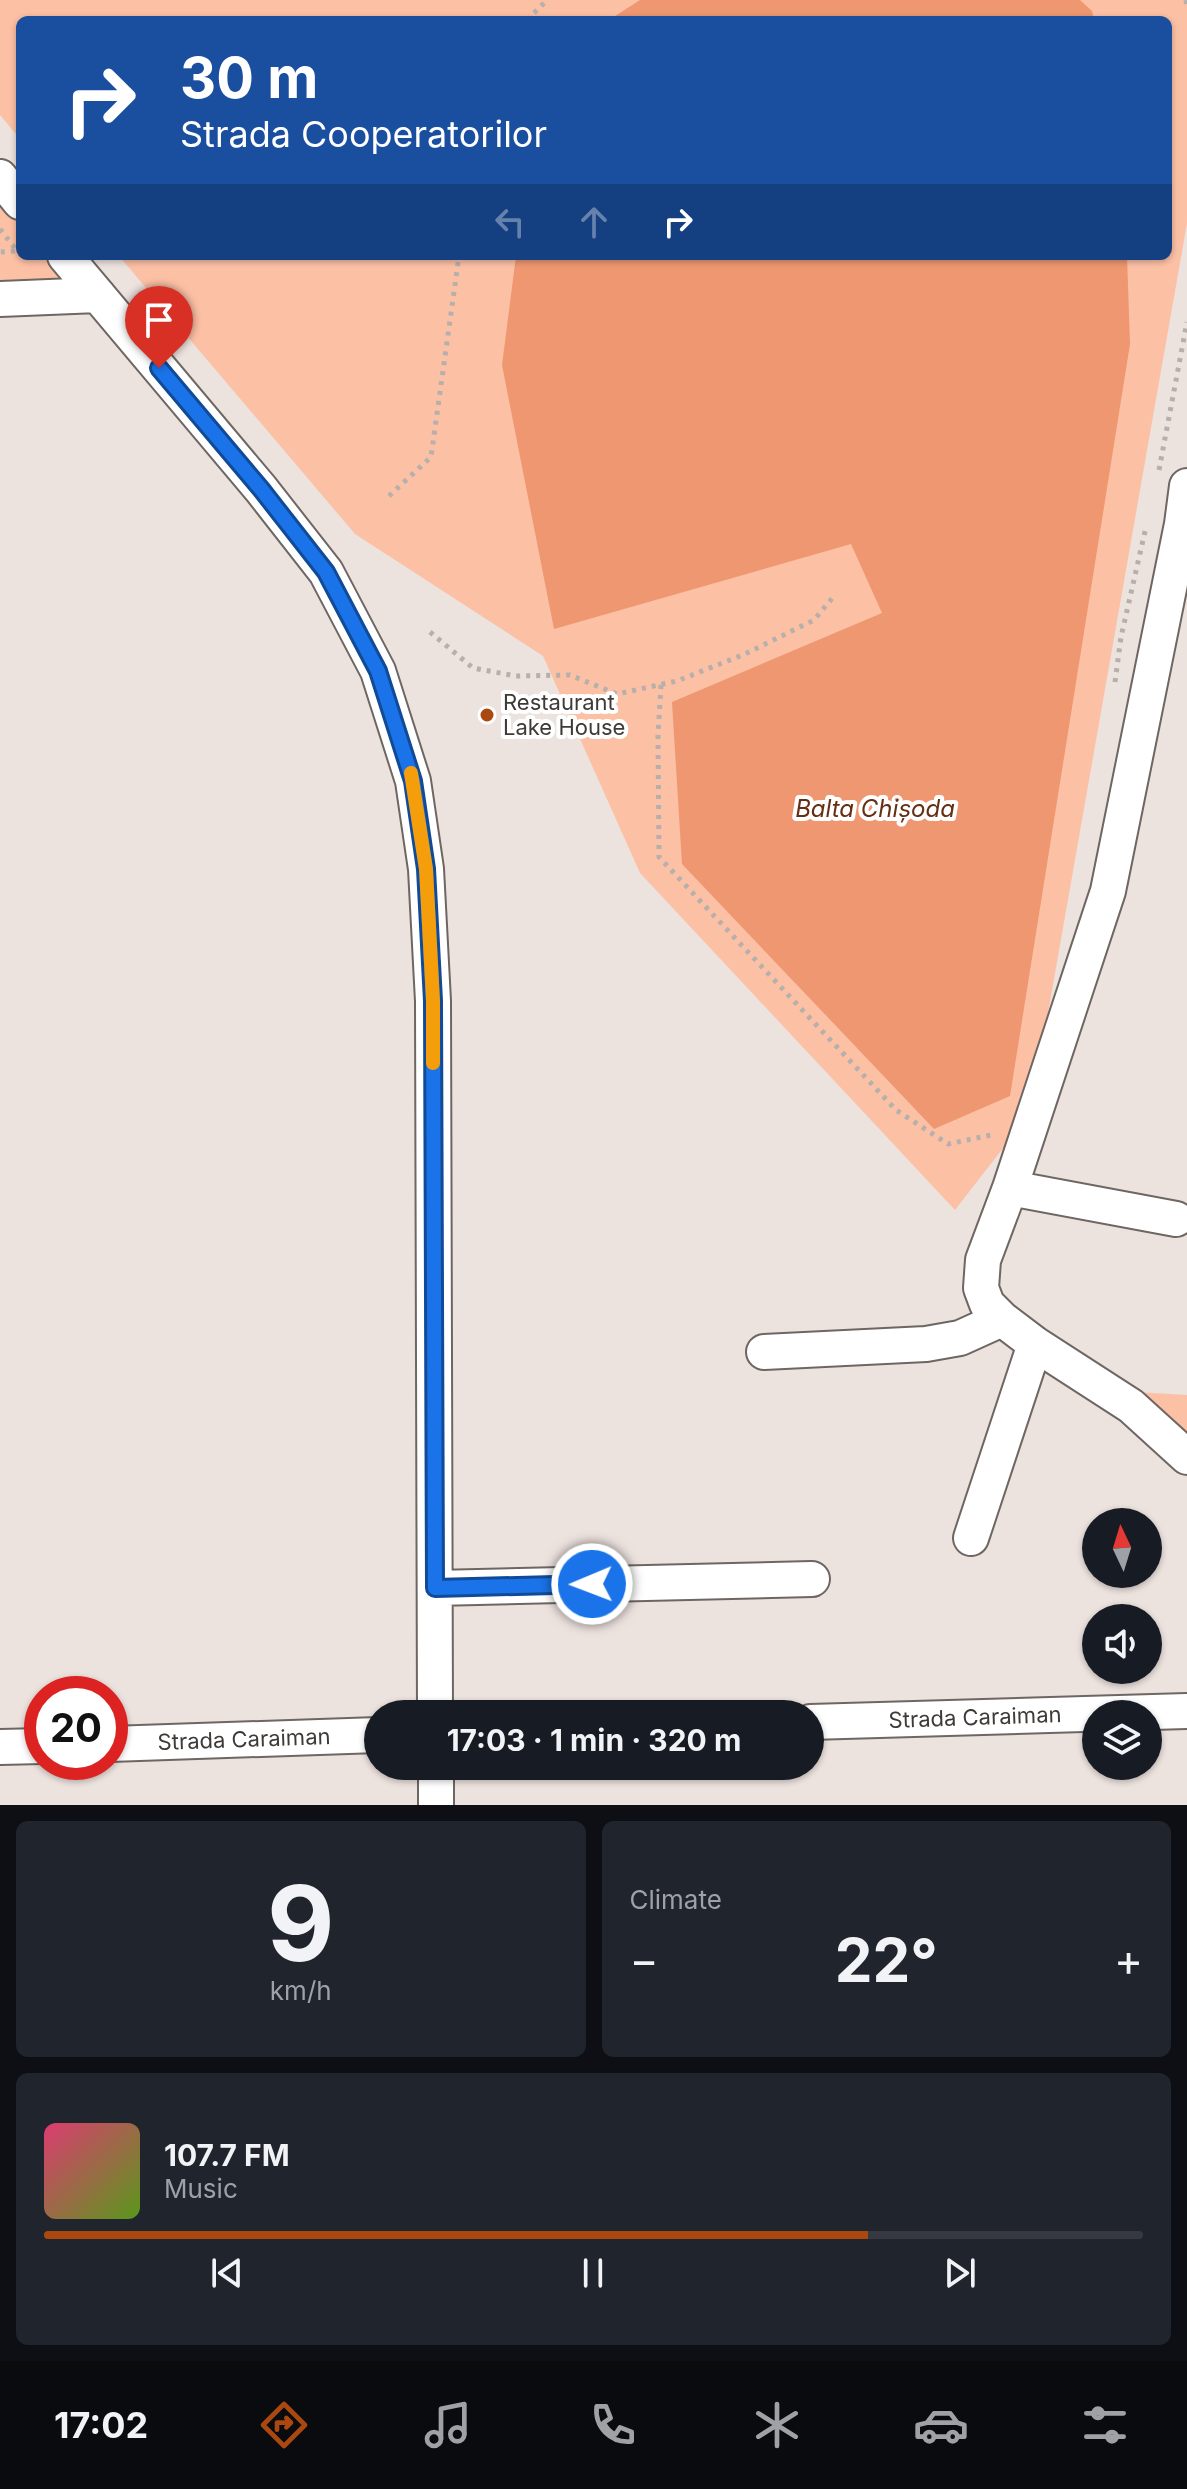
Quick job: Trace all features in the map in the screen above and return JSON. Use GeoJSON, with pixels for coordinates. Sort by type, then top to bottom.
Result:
{"type":"FeatureCollection","features":[{"type":"Feature","properties":{"kind":"street"},"geometry":{"type":"LineString","coordinates":[[0,177],[16,197]]}},
{"type":"Feature","properties":{"kind":"street"},"geometry":{"type":"LineString","coordinates":[[68,260],[261,489],[326,572],[378,671],[413,781],[426,869],[433,1001],[435,1700]]}},
{"type":"Feature","properties":{"kind":"street"},"geometry":{"type":"LineString","coordinates":[[0,299],[98,295]]}},
{"type":"Feature","properties":{"kind":"street"},"geometry":{"type":"LineString","coordinates":[[1172,479],[1182,524],[1108,891],[1010,1188],[983,1260],[981,1288],[987,1304],[1002,1319],[1131,1406],[1187,1457]]}},
{"type":"Feature","properties":{"kind":"street"},"geometry":{"type":"LineString","coordinates":[[1010,1188],[1176,1219]]}},
{"type":"Feature","properties":{"kind":"street"},"geometry":{"type":"LineString","coordinates":[[764,1352],[926,1344],[960,1338],[1002,1319]]}},
{"type":"Feature","properties":{"kind":"street"},"geometry":{"type":"LineString","coordinates":[[971,1538],[1035,1344]]}},
{"type":"Feature","properties":{"kind":"street"},"geometry":{"type":"LineString","coordinates":[[435,1588],[812,1579]]}},
{"type":"Feature","properties":{"kind":"street","name":"Strada Caraiman"},"geometry":{"type":"LineString","coordinates":[[824,1722],[1187,1711]]}},
{"type":"Feature","properties":{"kind":"street","name":"Strada Caraiman"},"geometry":{"type":"LineString","coordinates":[[128,1743],[364,1735]]}},
{"type":"Feature","properties":{"kind":"street"},"geometry":{"type":"LineString","coordinates":[[0,1747],[24,1746]]}},
{"type":"Feature","properties":{"kind":"street"},"geometry":{"type":"LineString","coordinates":[[436,1780],[436,1805]]}},
{"type":"Feature","properties":{"kind":"path"},"geometry":{"type":"LineString","coordinates":[[531,16],[547,0]]}},
{"type":"Feature","properties":{"kind":"path"},"geometry":{"type":"LineString","coordinates":[[1186,0],[1187,6]]}},
{"type":"Feature","properties":{"kind":"path"},"geometry":{"type":"LineString","coordinates":[[0,229],[16,250]]}},
{"type":"Feature","properties":{"kind":"path"},"geometry":{"type":"LineString","coordinates":[[389,496],[431,457],[458,260]]}},
{"type":"Feature","properties":{"kind":"path"},"geometry":{"type":"LineString","coordinates":[[1172,479],[1187,322]]}},
{"type":"Feature","properties":{"kind":"path"},"geometry":{"type":"LineString","coordinates":[[1115,682],[1121,637],[1148,518]]}},
{"type":"Feature","properties":{"kind":"path"},"geometry":{"type":"LineString","coordinates":[[430,632],[473,668],[516,676],[570,675],[617,694],[677,681],[745,654],[814,620],[834,596]]}},
{"type":"Feature","properties":{"kind":"path"},"geometry":{"type":"LineString","coordinates":[[661,685],[658,735],[659,857],[896,1110],[948,1144],[1003,1133]]}},
{"type":"Feature","properties":{"kind":"shaded area","name":"Balta Chișoda"},"geometry":{"type":"Polygon","coordinates":[[[0,0],[1187,0],[1187,223],[1041,1053],[1011,1138],[955,1210],[640,873],[543,656],[355,534],[122,260],[1172,260],[1172,16],[16,16],[16,134],[0,115],[0,0]]]}},
{"type":"Feature","properties":{"kind":"shaded area"},"geometry":{"type":"Polygon","coordinates":[[[0,191],[16,210],[16,260],[57,260],[75,281],[0,282],[0,191]]]}},
{"type":"Feature","properties":{"kind":"shaded area"},"geometry":{"type":"Polygon","coordinates":[[[1136,1392],[1187,1395],[1187,1435],[1136,1392]]]}},
{"type":"Feature","properties":{"kind":"water"},"geometry":{"type":"Polygon","coordinates":[[[640,0],[1080,0],[1093,16],[615,16],[640,0]]]}},
{"type":"Feature","properties":{"kind":"water","name":"Balta Chișoda"},"geometry":{"type":"Polygon","coordinates":[[[515,260],[1127,260],[1130,344],[1010,1096],[934,1129],[682,864],[672,702],[882,613],[851,544],[554,629],[502,365],[515,260]]]}},
{"type":"Feature","properties":{"kind":"slow traffic"},"geometry":{"type":"LineString","coordinates":[[411,773],[426,869],[433,1063]]}},
{"type":"Feature","properties":{"kind":"place","name":"Restaurant Lake House"},"geometry":{"type":"Point","coordinates":[487,715]}},
{"type":"Feature","properties":{"kind":"route"},"geometry":{"type":"LineString","coordinates":[[159,368],[326,572],[378,671],[413,781],[426,869],[433,1001],[435,1588],[592,1584]]}}]}
